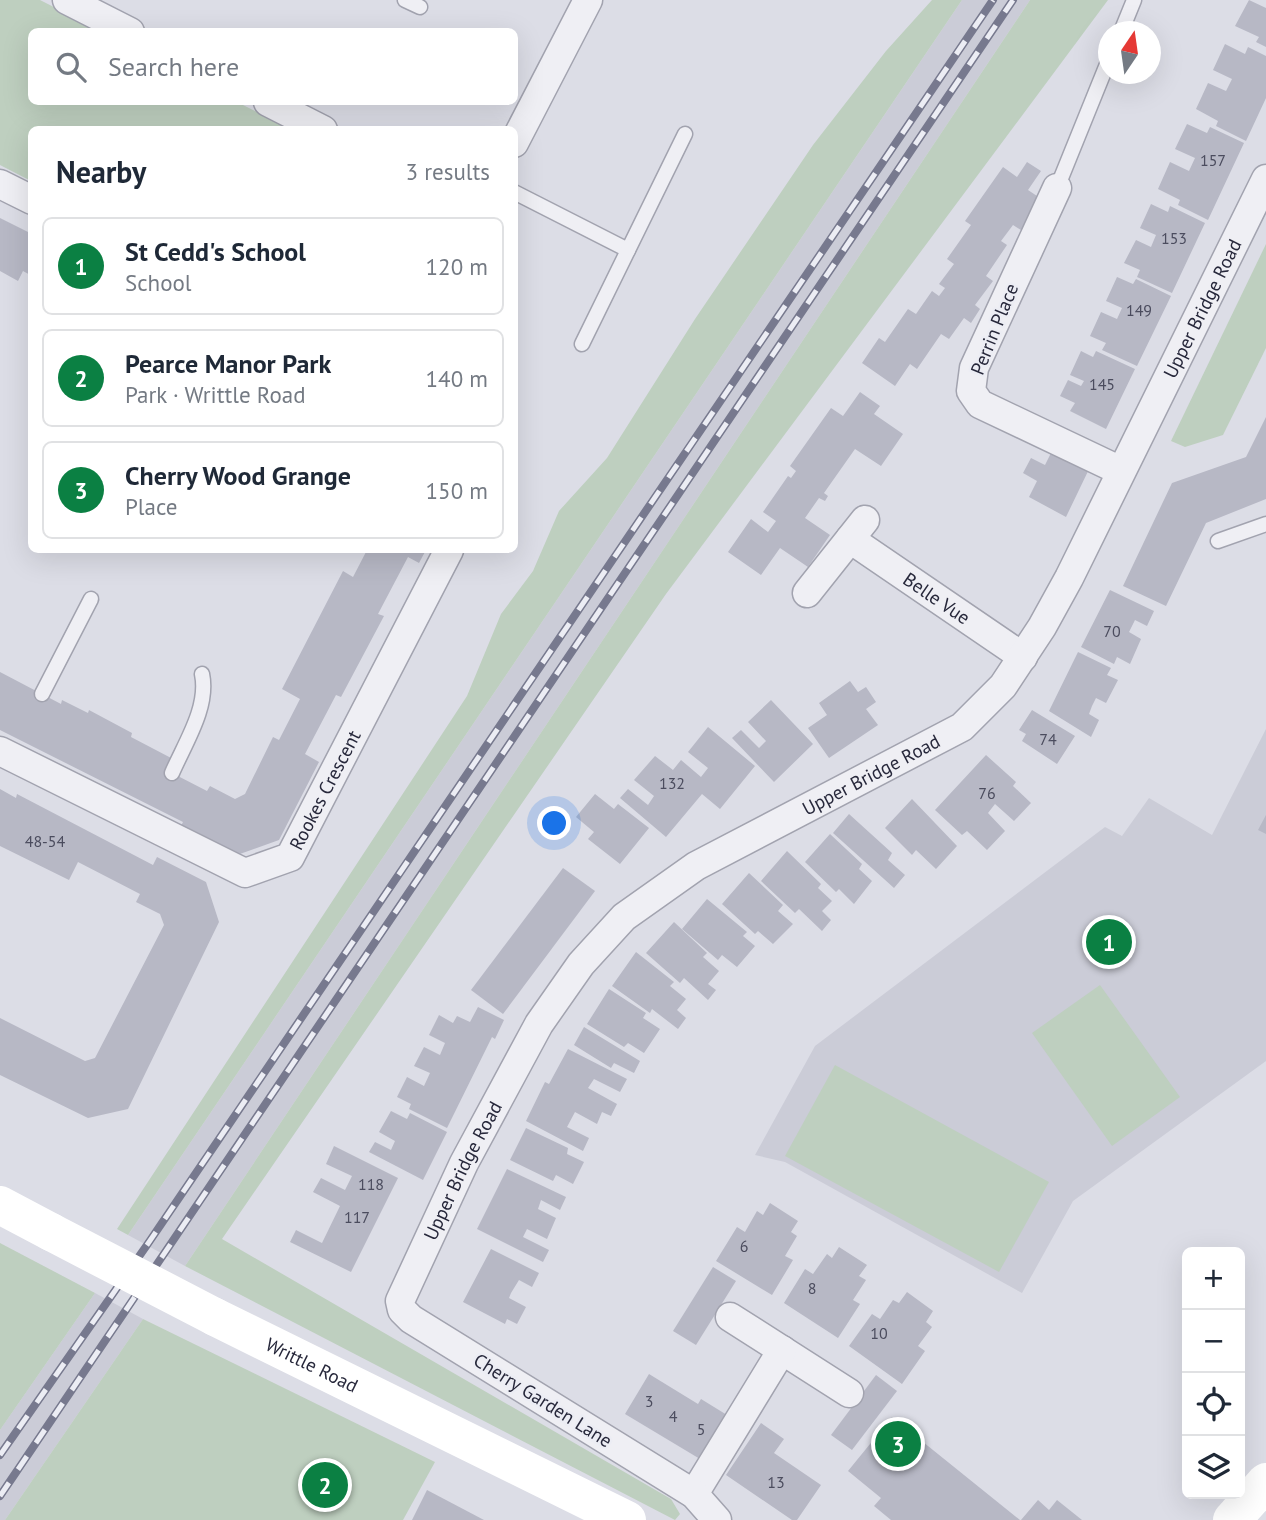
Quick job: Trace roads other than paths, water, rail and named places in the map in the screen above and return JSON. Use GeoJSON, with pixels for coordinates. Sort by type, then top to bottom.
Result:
{"type":"FeatureCollection","features":[{"type":"Feature","properties":{"kind":"street"},"geometry":{"type":"LineString","coordinates":[[67,0],[106,14],[125,28]]}},
{"type":"Feature","properties":{"kind":"street"},"geometry":{"type":"LineString","coordinates":[[518,135],[589,0]]}},
{"type":"Feature","properties":{"kind":"street"},"geometry":{"type":"LineString","coordinates":[[274,105],[315,126]]}},
{"type":"Feature","properties":{"kind":"street","name":"Upper Bridge Road"},"geometry":{"type":"LineString","coordinates":[[400,1301],[483,1127],[539,1024],[581,964],[624,917],[696,866],[962,727],[1003,686],[1069,578],[1266,179]]}},
{"type":"Feature","properties":{"kind":"street"},"geometry":{"type":"LineString","coordinates":[[0,184],[28,199]]}},
{"type":"Feature","properties":{"kind":"street","name":"Perrin Place"},"geometry":{"type":"LineString","coordinates":[[1057,188],[974,368],[971,391],[980,404],[1121,471]]}},
{"type":"Feature","properties":{"kind":"street","name":"Belle Vue"},"geometry":{"type":"LineString","coordinates":[[807,593],[857,530],[1023,657]]}},
{"type":"Feature","properties":{"kind":"street","name":"Rookes Crescent"},"geometry":{"type":"LineString","coordinates":[[10,749],[149,815],[246,873],[290,857],[447,553]]}},
{"type":"Feature","properties":{"kind":"street","name":"Writtle Road"},"geometry":{"type":"LineString","coordinates":[[0,1205],[215,1317],[626,1520]]}},
{"type":"Feature","properties":{"kind":"street","name":"Cherry Garden Lane"},"geometry":{"type":"LineString","coordinates":[[400,1301],[402,1310],[411,1319],[694,1494],[718,1520]]}},
{"type":"Feature","properties":{"kind":"street"},"geometry":{"type":"LineString","coordinates":[[730,1317],[849,1393]]}},
{"type":"Feature","properties":{"kind":"street"},"geometry":{"type":"LineString","coordinates":[[694,1494],[782,1350]]}},
{"type":"Feature","properties":{"kind":"street"},"geometry":{"type":"LineString","coordinates":[[1232,1520],[1266,1482]]}},
{"type":"Feature","properties":{"kind":"lane"},"geometry":{"type":"LineString","coordinates":[[405,0],[420,7]]}},
{"type":"Feature","properties":{"kind":"lane"},"geometry":{"type":"LineString","coordinates":[[1125,21],[1134,0]]}},
{"type":"Feature","properties":{"kind":"lane"},"geometry":{"type":"LineString","coordinates":[[1057,188],[1099,84]]}},
{"type":"Feature","properties":{"kind":"lane"},"geometry":{"type":"LineString","coordinates":[[582,344],[685,134]]}},
{"type":"Feature","properties":{"kind":"lane"},"geometry":{"type":"LineString","coordinates":[[518,194],[628,250]]}},
{"type":"Feature","properties":{"kind":"lane"},"geometry":{"type":"LineString","coordinates":[[1218,541],[1266,524]]}},
{"type":"Feature","properties":{"kind":"lane"},"geometry":{"type":"LineString","coordinates":[[43,694],[91,599]]}},
{"type":"Feature","properties":{"kind":"lane"},"geometry":{"type":"LineString","coordinates":[[172,774],[197,716],[205,689],[202,674]]}},
{"type":"Feature","properties":{"kind":"railway"},"geometry":{"type":"LineString","coordinates":[[0,1455],[147,1245],[993,0]]}},
{"type":"Feature","properties":{"kind":"railway"},"geometry":{"type":"LineString","coordinates":[[0,1496],[1013,0]]}},
{"type":"Feature","properties":{"kind":"place","name":"St Cedd's School"},"geometry":{"type":"Point","coordinates":[1109,942]}},
{"type":"Feature","properties":{"kind":"place","name":"Cherry Wood Grange"},"geometry":{"type":"Point","coordinates":[898,1444]}},
{"type":"Feature","properties":{"kind":"place","name":"Pearce Manor Park"},"geometry":{"type":"Point","coordinates":[325,1485]}}]}
